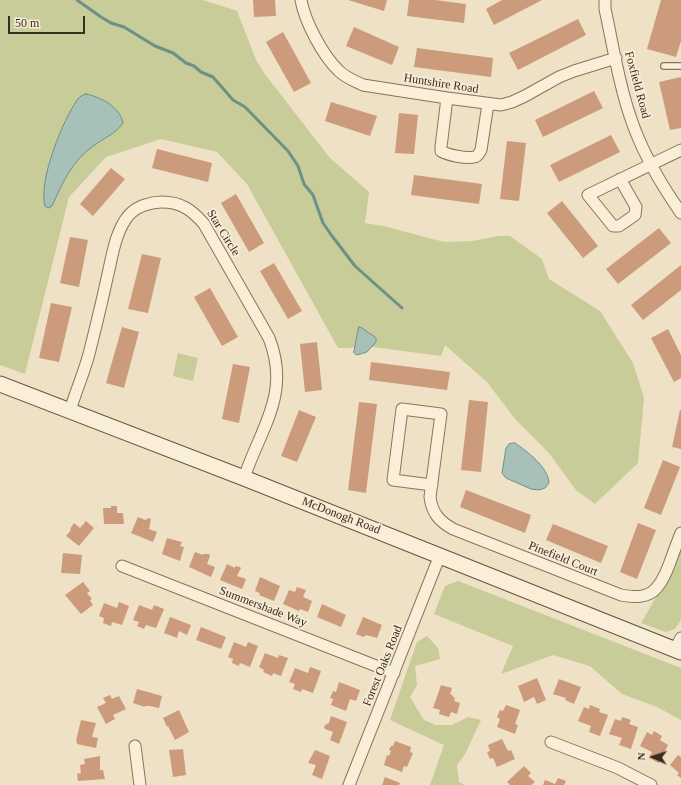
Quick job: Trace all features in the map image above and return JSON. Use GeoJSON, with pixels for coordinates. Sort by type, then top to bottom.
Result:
{"type":"FeatureCollection","features":[{"type":"Feature","properties":{"kind":"main road","name":"McDonogh Road"},"geometry":{"type":"LineString","coordinates":[[0,384],[679,646]]}},
{"type":"Feature","properties":{"kind":"street","name":"Huntshire Road"},"geometry":{"type":"LineString","coordinates":[[301,0],[306,19],[331,63],[351,80],[363,85],[501,105],[525,96],[564,75],[590,65],[616,58]]}},
{"type":"Feature","properties":{"kind":"street","name":"Foxfield Road"},"geometry":{"type":"LineString","coordinates":[[605,0],[622,90],[630,117],[664,189],[681,213]]}},
{"type":"Feature","properties":{"kind":"street"},"geometry":{"type":"LineString","coordinates":[[447,98],[441,147],[442,151],[446,154],[474,157],[478,155],[481,150],[488,104]]}},
{"type":"Feature","properties":{"kind":"street"},"geometry":{"type":"LineString","coordinates":[[620,179],[636,207],[635,215],[619,226],[613,226],[588,195],[620,179],[651,164],[681,150]]}},
{"type":"Feature","properties":{"kind":"street","name":"Star Circle"},"geometry":{"type":"LineString","coordinates":[[70,411],[87,362],[115,246],[123,224],[138,208],[148,204],[159,202],[178,204],[195,213],[204,224],[269,338],[277,364],[278,378],[273,405],[244,478]]}},
{"type":"Feature","properties":{"kind":"street","name":"Pinefield Court"},"geometry":{"type":"LineString","coordinates":[[432,485],[393,480],[402,409],[441,414],[432,485],[430,497],[431,506],[436,516],[452,529],[620,595],[632,597],[641,597],[650,594],[657,588],[664,578],[681,532]]}},
{"type":"Feature","properties":{"kind":"street","name":"Forest Oaks Road"},"geometry":{"type":"LineString","coordinates":[[349,785],[440,555]]}},
{"type":"Feature","properties":{"kind":"street","name":"Summershade Way"},"geometry":{"type":"LineString","coordinates":[[122,566],[394,673]]}},
{"type":"Feature","properties":{"kind":"street"},"geometry":{"type":"LineString","coordinates":[[551,742],[618,768],[651,785]]}},
{"type":"Feature","properties":{"kind":"street"},"geometry":{"type":"LineString","coordinates":[[135,746],[140,785]]}},
{"type":"Feature","properties":{"kind":"lane"},"geometry":{"type":"LineString","coordinates":[[664,66],[681,66]]}},
{"type":"Feature","properties":{"kind":"green space"},"geometry":{"type":"Polygon","coordinates":[[[0,0],[203,0],[237,11],[256,60],[264,73],[330,158],[369,192],[365,223],[383,226],[444,242],[472,241],[498,236],[510,236],[542,259],[549,279],[600,311],[633,363],[644,398],[638,463],[595,504],[576,490],[549,453],[516,420],[487,382],[445,345],[441,356],[366,346],[338,348],[247,184],[217,152],[161,139],[106,157],[69,197],[25,374],[0,365],[0,0]]]}},
{"type":"Feature","properties":{"kind":"green space"},"geometry":{"type":"Polygon","coordinates":[[[178,353],[198,358],[193,381],[173,376],[178,353]]]}},
{"type":"Feature","properties":{"kind":"green space"},"geometry":{"type":"Polygon","coordinates":[[[681,545],[681,620],[675,629],[666,632],[641,623],[659,592],[681,545]]]}},
{"type":"Feature","properties":{"kind":"green space"},"geometry":{"type":"Polygon","coordinates":[[[458,581],[681,668],[681,720],[657,707],[622,694],[590,666],[553,655],[501,674],[513,646],[434,614],[445,586],[458,581]]]}},
{"type":"Feature","properties":{"kind":"green space"},"geometry":{"type":"Polygon","coordinates":[[[427,636],[438,648],[440,659],[415,666],[417,685],[410,697],[424,720],[436,725],[452,725],[468,717],[481,720],[465,754],[457,765],[459,782],[465,785],[430,785],[444,745],[390,720],[417,642],[427,636]]]}},
{"type":"Feature","properties":{"kind":"water"},"geometry":{"type":"Polygon","coordinates":[[[86,94],[104,100],[118,112],[123,123],[116,131],[92,147],[79,159],[64,181],[52,206],[49,208],[45,206],[44,195],[48,166],[59,135],[72,108],[79,98],[86,94]]]}},
{"type":"Feature","properties":{"kind":"water"},"geometry":{"type":"Polygon","coordinates":[[[359,327],[376,338],[376,342],[367,352],[357,355],[354,353],[359,327]]]}},
{"type":"Feature","properties":{"kind":"water"},"geometry":{"type":"Polygon","coordinates":[[[515,443],[531,455],[545,471],[549,483],[545,488],[539,490],[531,489],[506,478],[502,473],[506,448],[509,444],[515,443]]]}},
{"type":"Feature","properties":{"kind":"building"},"geometry":{"type":"Polygon","coordinates":[[[253,0],[275,0],[276,16],[254,17],[253,0]]]}},
{"type":"Feature","properties":{"kind":"building"},"geometry":{"type":"Polygon","coordinates":[[[348,0],[387,0],[384,11],[348,0]]]}},
{"type":"Feature","properties":{"kind":"building"},"geometry":{"type":"Polygon","coordinates":[[[409,0],[435,0],[466,4],[464,23],[407,16],[409,0]]]}},
{"type":"Feature","properties":{"kind":"building"},"geometry":{"type":"Polygon","coordinates":[[[502,0],[542,0],[494,25],[486,9],[502,0]]]}},
{"type":"Feature","properties":{"kind":"building"},"geometry":{"type":"Polygon","coordinates":[[[661,0],[681,0],[681,41],[676,57],[647,49],[661,0]]]}},
{"type":"Feature","properties":{"kind":"building"},"geometry":{"type":"Polygon","coordinates":[[[578,19],[586,35],[518,70],[509,53],[578,19]]]}},
{"type":"Feature","properties":{"kind":"building"},"geometry":{"type":"Polygon","coordinates":[[[354,27],[399,47],[392,65],[346,46],[354,27]]]}},
{"type":"Feature","properties":{"kind":"building"},"geometry":{"type":"Polygon","coordinates":[[[283,32],[311,83],[294,92],[266,42],[283,32]]]}},
{"type":"Feature","properties":{"kind":"building"},"geometry":{"type":"Polygon","coordinates":[[[417,48],[493,58],[491,77],[414,67],[417,48]]]}},
{"type":"Feature","properties":{"kind":"building"},"geometry":{"type":"Polygon","coordinates":[[[681,77],[681,128],[670,130],[659,82],[681,77]]]}},
{"type":"Feature","properties":{"kind":"building"},"geometry":{"type":"Polygon","coordinates":[[[594,91],[603,108],[543,137],[535,120],[594,91]]]}},
{"type":"Feature","properties":{"kind":"building"},"geometry":{"type":"Polygon","coordinates":[[[331,102],[377,116],[370,136],[325,121],[331,102]]]}},
{"type":"Feature","properties":{"kind":"building"},"geometry":{"type":"Polygon","coordinates":[[[399,113],[418,115],[414,154],[395,153],[399,113]]]}},
{"type":"Feature","properties":{"kind":"building"},"geometry":{"type":"Polygon","coordinates":[[[611,135],[620,152],[559,182],[550,165],[611,135]]]}},
{"type":"Feature","properties":{"kind":"building"},"geometry":{"type":"Polygon","coordinates":[[[507,141],[526,143],[519,201],[500,199],[507,141]]]}},
{"type":"Feature","properties":{"kind":"building"},"geometry":{"type":"Polygon","coordinates":[[[157,149],[212,163],[208,182],[152,168],[157,149]]]}},
{"type":"Feature","properties":{"kind":"building"},"geometry":{"type":"Polygon","coordinates":[[[111,168],[125,179],[93,216],[80,204],[111,168]]]}},
{"type":"Feature","properties":{"kind":"building"},"geometry":{"type":"Polygon","coordinates":[[[414,175],[482,184],[479,204],[411,195],[414,175]]]}},
{"type":"Feature","properties":{"kind":"building"},"geometry":{"type":"Polygon","coordinates":[[[236,194],[264,243],[249,252],[221,203],[236,194]]]}},
{"type":"Feature","properties":{"kind":"building"},"geometry":{"type":"Polygon","coordinates":[[[562,201],[598,246],[583,258],[547,213],[562,201]]]}},
{"type":"Feature","properties":{"kind":"building"},"geometry":{"type":"Polygon","coordinates":[[[659,228],[671,243],[618,284],[606,269],[659,228]]]}},
{"type":"Feature","properties":{"kind":"building"},"geometry":{"type":"Polygon","coordinates":[[[70,237],[88,240],[79,287],[60,283],[70,237]]]}},
{"type":"Feature","properties":{"kind":"building"},"geometry":{"type":"Polygon","coordinates":[[[142,254],[161,258],[148,313],[128,309],[142,254]]]}},
{"type":"Feature","properties":{"kind":"building"},"geometry":{"type":"Polygon","coordinates":[[[274,263],[302,311],[288,319],[260,271],[274,263]]]}},
{"type":"Feature","properties":{"kind":"building"},"geometry":{"type":"Polygon","coordinates":[[[681,265],[681,290],[643,320],[631,305],[681,265]]]}},
{"type":"Feature","properties":{"kind":"building"},"geometry":{"type":"Polygon","coordinates":[[[210,288],[238,337],[222,346],[194,297],[210,288]]]}},
{"type":"Feature","properties":{"kind":"building"},"geometry":{"type":"Polygon","coordinates":[[[51,303],[72,307],[59,362],[39,358],[51,303]]]}},
{"type":"Feature","properties":{"kind":"building"},"geometry":{"type":"Polygon","coordinates":[[[122,327],[139,332],[124,388],[106,383],[122,327]]]}},
{"type":"Feature","properties":{"kind":"building"},"geometry":{"type":"Polygon","coordinates":[[[668,329],[681,355],[681,378],[674,382],[651,338],[668,329]]]}},
{"type":"Feature","properties":{"kind":"building"},"geometry":{"type":"Polygon","coordinates":[[[317,342],[322,390],[305,392],[300,344],[317,342]]]}},
{"type":"Feature","properties":{"kind":"building"},"geometry":{"type":"Polygon","coordinates":[[[371,362],[450,372],[447,390],[369,380],[371,362]]]}},
{"type":"Feature","properties":{"kind":"building"},"geometry":{"type":"Polygon","coordinates":[[[233,364],[250,367],[239,423],[222,419],[233,364]]]}},
{"type":"Feature","properties":{"kind":"building"},"geometry":{"type":"Polygon","coordinates":[[[469,400],[488,402],[481,472],[461,470],[469,400]]]}},
{"type":"Feature","properties":{"kind":"building"},"geometry":{"type":"Polygon","coordinates":[[[359,402],[377,404],[366,493],[348,490],[359,402]]]}},
{"type":"Feature","properties":{"kind":"building"},"geometry":{"type":"Polygon","coordinates":[[[299,410],[316,417],[297,462],[281,456],[299,410]]]}},
{"type":"Feature","properties":{"kind":"building"},"geometry":{"type":"Polygon","coordinates":[[[681,410],[681,449],[672,447],[681,410]]]}},
{"type":"Feature","properties":{"kind":"building"},"geometry":{"type":"Polygon","coordinates":[[[663,460],[680,467],[661,515],[644,508],[663,460]]]}},
{"type":"Feature","properties":{"kind":"building"},"geometry":{"type":"Polygon","coordinates":[[[466,490],[531,515],[525,533],[460,507],[466,490]]]}},
{"type":"Feature","properties":{"kind":"building"},"geometry":{"type":"Polygon","coordinates":[[[111,506],[117,506],[117,513],[123,513],[124,524],[104,524],[103,508],[111,508],[111,506]]]}},
{"type":"Feature","properties":{"kind":"building"},"geometry":{"type":"Polygon","coordinates":[[[138,517],[145,520],[149,518],[151,519],[149,529],[157,532],[153,542],[131,533],[138,517]]]}},
{"type":"Feature","properties":{"kind":"building"},"geometry":{"type":"Polygon","coordinates":[[[86,521],[94,528],[79,546],[66,536],[74,523],[80,528],[86,521]]]}},
{"type":"Feature","properties":{"kind":"building"},"geometry":{"type":"Polygon","coordinates":[[[638,523],[656,530],[637,579],[620,572],[638,523]]]}},
{"type":"Feature","properties":{"kind":"building"},"geometry":{"type":"Polygon","coordinates":[[[553,524],[608,546],[601,563],[546,540],[553,524]]]}},
{"type":"Feature","properties":{"kind":"building"},"geometry":{"type":"Polygon","coordinates":[[[167,538],[182,542],[180,546],[184,547],[180,561],[162,554],[167,538]]]}},
{"type":"Feature","properties":{"kind":"building"},"geometry":{"type":"Polygon","coordinates":[[[195,552],[203,555],[209,554],[210,556],[207,564],[215,567],[211,577],[189,567],[195,552]]]}},
{"type":"Feature","properties":{"kind":"building"},"geometry":{"type":"Polygon","coordinates":[[[63,553],[82,555],[80,574],[61,573],[63,553]]]}},
{"type":"Feature","properties":{"kind":"building"},"geometry":{"type":"Polygon","coordinates":[[[227,564],[235,568],[235,566],[241,568],[237,576],[246,579],[242,589],[220,580],[227,564]]]}},
{"type":"Feature","properties":{"kind":"building"},"geometry":{"type":"Polygon","coordinates":[[[260,577],[280,586],[274,601],[259,595],[260,593],[255,591],[260,577]]]}},
{"type":"Feature","properties":{"kind":"building"},"geometry":{"type":"Polygon","coordinates":[[[83,582],[90,591],[87,593],[92,599],[90,600],[93,605],[81,614],[65,595],[83,582]]]}},
{"type":"Feature","properties":{"kind":"building"},"geometry":{"type":"Polygon","coordinates":[[[297,587],[306,590],[303,597],[312,601],[308,612],[300,609],[299,611],[283,604],[289,590],[295,592],[297,587]]]}},
{"type":"Feature","properties":{"kind":"building"},"geometry":{"type":"Polygon","coordinates":[[[119,602],[129,606],[122,625],[112,622],[111,626],[103,623],[104,618],[99,616],[104,603],[117,608],[119,602]]]}},
{"type":"Feature","properties":{"kind":"building"},"geometry":{"type":"Polygon","coordinates":[[[322,604],[346,615],[341,627],[317,617],[322,604]]]}},
{"type":"Feature","properties":{"kind":"building"},"geometry":{"type":"Polygon","coordinates":[[[139,605],[152,610],[154,605],[164,609],[156,628],[146,625],[144,629],[137,626],[139,622],[133,620],[139,605]]]}},
{"type":"Feature","properties":{"kind":"building"},"geometry":{"type":"Polygon","coordinates":[[[170,617],[191,625],[187,635],[179,631],[177,638],[164,633],[170,617]]]}},
{"type":"Feature","properties":{"kind":"building"},"geometry":{"type":"Polygon","coordinates":[[[363,617],[382,625],[377,638],[366,635],[364,637],[356,634],[363,617]]]}},
{"type":"Feature","properties":{"kind":"building"},"geometry":{"type":"Polygon","coordinates":[[[201,627],[226,637],[221,649],[196,640],[201,627]]]}},
{"type":"Feature","properties":{"kind":"building"},"geometry":{"type":"Polygon","coordinates":[[[234,642],[246,647],[248,642],[258,646],[250,667],[240,663],[239,666],[232,663],[233,659],[228,657],[234,642]]]}},
{"type":"Feature","properties":{"kind":"building"},"geometry":{"type":"Polygon","coordinates":[[[265,653],[278,658],[279,655],[288,658],[281,676],[273,673],[272,676],[263,672],[264,670],[259,667],[265,653]]]}},
{"type":"Feature","properties":{"kind":"building"},"geometry":{"type":"Polygon","coordinates":[[[310,667],[321,671],[313,693],[302,689],[301,692],[293,689],[295,684],[289,682],[295,668],[308,673],[310,667]]]}},
{"type":"Feature","properties":{"kind":"building"},"geometry":{"type":"Polygon","coordinates":[[[537,678],[546,700],[537,704],[534,697],[524,702],[518,686],[537,678]]]}},
{"type":"Feature","properties":{"kind":"building"},"geometry":{"type":"Polygon","coordinates":[[[559,679],[581,687],[574,704],[565,700],[566,698],[553,694],[559,679]]]}},
{"type":"Feature","properties":{"kind":"building"},"geometry":{"type":"Polygon","coordinates":[[[339,682],[360,690],[356,701],[350,699],[346,711],[331,705],[333,699],[330,698],[333,691],[336,692],[339,682]]]}},
{"type":"Feature","properties":{"kind":"building"},"geometry":{"type":"Polygon","coordinates":[[[441,685],[452,688],[450,694],[455,699],[454,701],[460,703],[457,714],[451,712],[449,717],[439,714],[440,710],[433,708],[441,685]]]}},
{"type":"Feature","properties":{"kind":"building"},"geometry":{"type":"Polygon","coordinates":[[[137,689],[162,696],[159,708],[150,706],[145,707],[133,703],[137,689]]]}},
{"type":"Feature","properties":{"kind":"building"},"geometry":{"type":"Polygon","coordinates":[[[110,695],[112,699],[119,696],[126,709],[113,715],[115,719],[106,724],[97,707],[106,703],[103,698],[110,695]]]}},
{"type":"Feature","properties":{"kind":"building"},"geometry":{"type":"Polygon","coordinates":[[[506,705],[520,710],[515,724],[518,725],[515,734],[497,727],[500,719],[497,717],[500,710],[503,711],[506,705]]]}},
{"type":"Feature","properties":{"kind":"building"},"geometry":{"type":"Polygon","coordinates":[[[590,705],[600,709],[599,712],[608,715],[600,736],[589,732],[591,726],[578,721],[584,707],[589,709],[590,705]]]}},
{"type":"Feature","properties":{"kind":"building"},"geometry":{"type":"Polygon","coordinates":[[[179,710],[189,732],[175,740],[163,718],[179,710]]]}},
{"type":"Feature","properties":{"kind":"building"},"geometry":{"type":"Polygon","coordinates":[[[331,716],[347,722],[339,744],[330,740],[333,732],[325,729],[324,727],[329,723],[331,716]]]}},
{"type":"Feature","properties":{"kind":"building"},"geometry":{"type":"Polygon","coordinates":[[[622,717],[631,720],[629,724],[638,727],[631,749],[619,745],[622,738],[609,734],[615,719],[621,721],[622,717]]]}},
{"type":"Feature","properties":{"kind":"building"},"geometry":{"type":"Polygon","coordinates":[[[81,720],[96,723],[92,737],[98,738],[96,748],[77,744],[76,741],[81,720]]]}},
{"type":"Feature","properties":{"kind":"building"},"geometry":{"type":"Polygon","coordinates":[[[654,731],[662,736],[660,740],[668,745],[659,763],[649,758],[652,752],[640,746],[647,732],[652,735],[654,731]]]}},
{"type":"Feature","properties":{"kind":"building"},"geometry":{"type":"Polygon","coordinates":[[[502,739],[508,751],[511,750],[515,759],[497,767],[493,758],[490,759],[487,752],[490,751],[488,745],[502,739]]]}},
{"type":"Feature","properties":{"kind":"building"},"geometry":{"type":"Polygon","coordinates":[[[395,741],[411,747],[410,752],[413,753],[407,767],[404,766],[402,772],[384,765],[387,755],[389,756],[391,751],[389,750],[395,741]]]}},
{"type":"Feature","properties":{"kind":"building"},"geometry":{"type":"Polygon","coordinates":[[[183,749],[186,775],[173,777],[169,750],[183,749]]]}},
{"type":"Feature","properties":{"kind":"building"},"geometry":{"type":"Polygon","coordinates":[[[315,750],[330,756],[322,779],[312,775],[316,765],[308,763],[315,750]]]}},
{"type":"Feature","properties":{"kind":"building"},"geometry":{"type":"Polygon","coordinates":[[[678,755],[681,757],[681,778],[677,775],[679,773],[670,765],[678,755]]]}},
{"type":"Feature","properties":{"kind":"building"},"geometry":{"type":"Polygon","coordinates":[[[100,756],[100,770],[103,770],[105,779],[78,781],[77,774],[81,773],[80,765],[85,764],[84,759],[100,756]]]}},
{"type":"Feature","properties":{"kind":"building"},"geometry":{"type":"Polygon","coordinates":[[[524,766],[531,773],[528,776],[535,782],[531,785],[510,785],[507,782],[524,766]]]}},
{"type":"Feature","properties":{"kind":"building"},"geometry":{"type":"Polygon","coordinates":[[[385,777],[400,783],[399,785],[382,785],[385,777]]]}},
{"type":"Feature","properties":{"kind":"building"},"geometry":{"type":"Polygon","coordinates":[[[558,778],[566,781],[564,785],[543,785],[545,780],[555,784],[558,778]]]}},
{"type":"Feature","properties":{"kind":"waterway"},"geometry":{"type":"LineString","coordinates":[[77,0],[111,23],[124,27],[155,46],[173,53],[201,72],[213,77],[233,100],[245,107],[288,151],[298,166],[304,184],[313,195],[323,223],[355,266],[402,308]]}}]}
